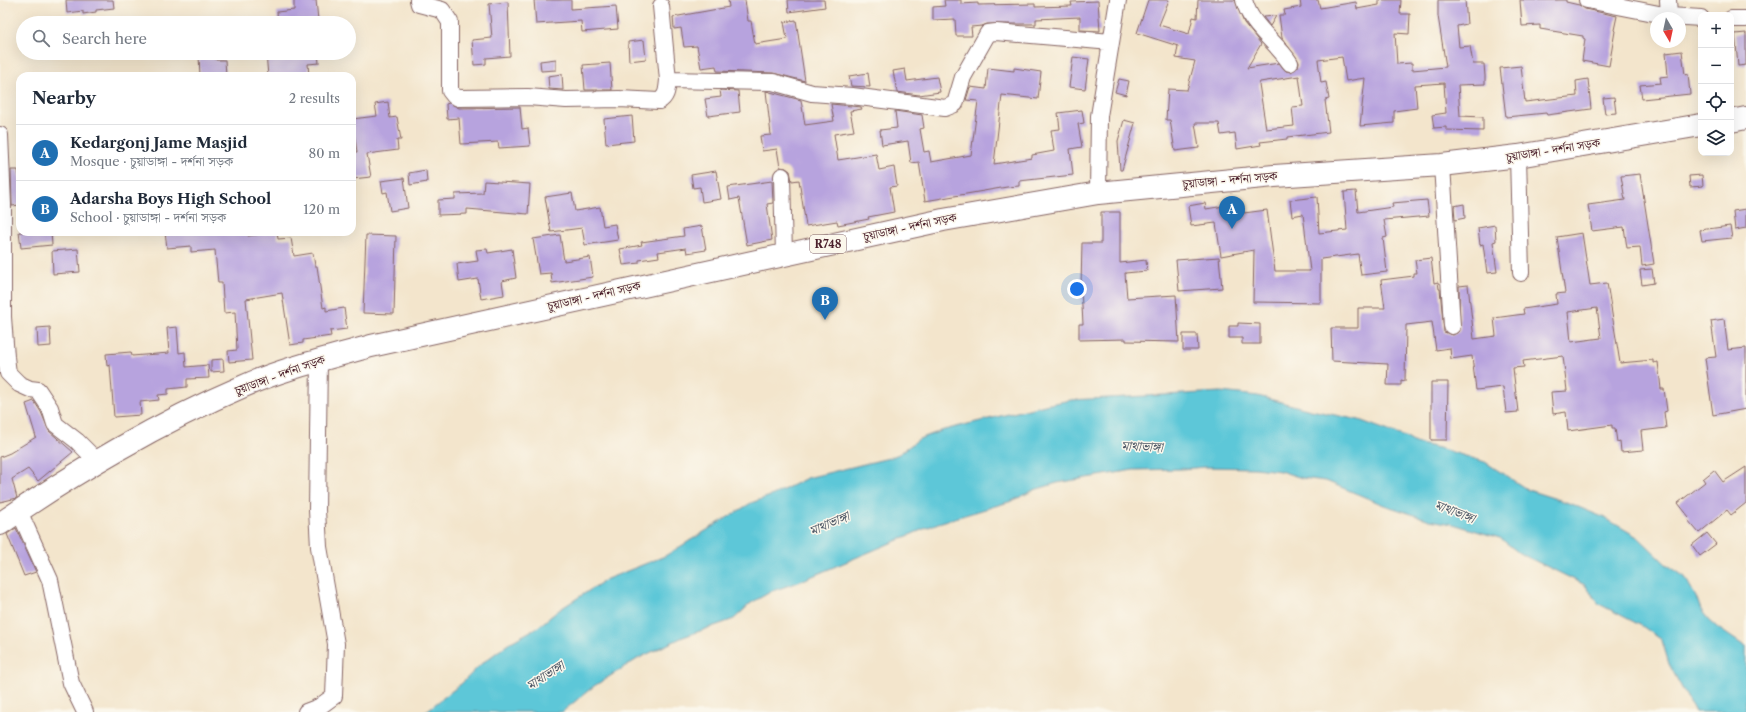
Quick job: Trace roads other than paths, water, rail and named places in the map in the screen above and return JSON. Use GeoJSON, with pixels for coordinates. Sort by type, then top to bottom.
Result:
{"type":"FeatureCollection","features":[{"type":"Feature","properties":{"kind":"main road"},"geometry":{"type":"LineString","coordinates":[[1734,120],[1746,118]]}},
{"type":"Feature","properties":{"kind":"main road","name":"চুয়াডাঙ্গা - দর্শনা সড়ক"},"geometry":{"type":"LineString","coordinates":[[0,524],[98,462],[173,420],[245,386],[319,360],[378,345],[943,220],[1098,193],[1274,176],[1442,165],[1518,156],[1698,126]]}},
{"type":"Feature","properties":{"kind":"street"},"geometry":{"type":"LineString","coordinates":[[418,0],[419,4],[423,6],[442,10],[450,22],[450,91],[454,96],[459,98],[528,97],[566,100],[619,99],[659,101],[664,98],[668,80],[661,6]]}},
{"type":"Feature","properties":{"kind":"street"},"geometry":{"type":"LineString","coordinates":[[1098,193],[1100,116],[1118,0]]}},
{"type":"Feature","properties":{"kind":"street"},"geometry":{"type":"LineString","coordinates":[[1244,0],[1247,10],[1259,29],[1283,52],[1290,63]]}},
{"type":"Feature","properties":{"kind":"street"},"geometry":{"type":"LineString","coordinates":[[1587,0],[1650,12]]}},
{"type":"Feature","properties":{"kind":"street"},"geometry":{"type":"LineString","coordinates":[[1668,0],[1669,12]]}},
{"type":"Feature","properties":{"kind":"street"},"geometry":{"type":"LineString","coordinates":[[1686,17],[1698,18]]}},
{"type":"Feature","properties":{"kind":"street"},"geometry":{"type":"LineString","coordinates":[[1734,18],[1746,19]]}},
{"type":"Feature","properties":{"kind":"street"},"geometry":{"type":"LineString","coordinates":[[668,80],[773,82],[812,93],[852,96],[945,108],[956,104],[963,77],[988,33],[996,32],[1111,42]]}},
{"type":"Feature","properties":{"kind":"street"},"geometry":{"type":"LineString","coordinates":[[0,140],[3,317],[8,373],[19,384],[30,389],[38,390],[50,408],[55,424],[77,441],[98,462]]}},
{"type":"Feature","properties":{"kind":"street"},"geometry":{"type":"LineString","coordinates":[[1518,156],[1520,273]]}},
{"type":"Feature","properties":{"kind":"street"},"geometry":{"type":"LineString","coordinates":[[1442,165],[1452,326]]}},
{"type":"Feature","properties":{"kind":"street"},"geometry":{"type":"LineString","coordinates":[[782,176],[784,254]]}},
{"type":"Feature","properties":{"kind":"street"},"geometry":{"type":"LineString","coordinates":[[306,712],[319,707],[334,696],[336,644],[319,547],[317,510],[319,360]]}},
{"type":"Feature","properties":{"kind":"street"},"geometry":{"type":"LineString","coordinates":[[19,511],[50,580],[71,683],[85,712]]}},
{"type":"Feature","properties":{"kind":"water","name":"মাথাভাঙ্গা"},"geometry":{"type":"Polygon","coordinates":[[[1221,392],[1258,396],[1311,410],[1359,420],[1405,437],[1415,443],[1439,448],[1485,462],[1528,490],[1566,502],[1605,518],[1639,538],[1666,564],[1685,577],[1701,610],[1708,619],[1718,628],[1746,647],[1746,712],[1695,712],[1669,664],[1662,640],[1642,626],[1599,604],[1585,585],[1519,553],[1500,538],[1453,524],[1430,520],[1384,505],[1326,481],[1302,478],[1280,471],[1255,468],[1205,467],[1133,470],[1057,483],[1034,490],[1012,501],[938,523],[796,583],[772,591],[751,603],[734,619],[683,637],[639,658],[594,686],[562,712],[425,712],[461,684],[481,664],[511,642],[538,627],[559,610],[607,579],[665,556],[751,503],[773,495],[807,478],[889,458],[899,454],[919,439],[944,430],[1045,405],[1071,400],[1221,392]]]}},
{"type":"Feature","properties":{"kind":"place","name":"Kedargonj Jame Masjid"},"geometry":{"type":"Point","coordinates":[1232,229]}},
{"type":"Feature","properties":{"kind":"place","name":"Adarsha Boys High School"},"geometry":{"type":"Point","coordinates":[825,320]}}]}
